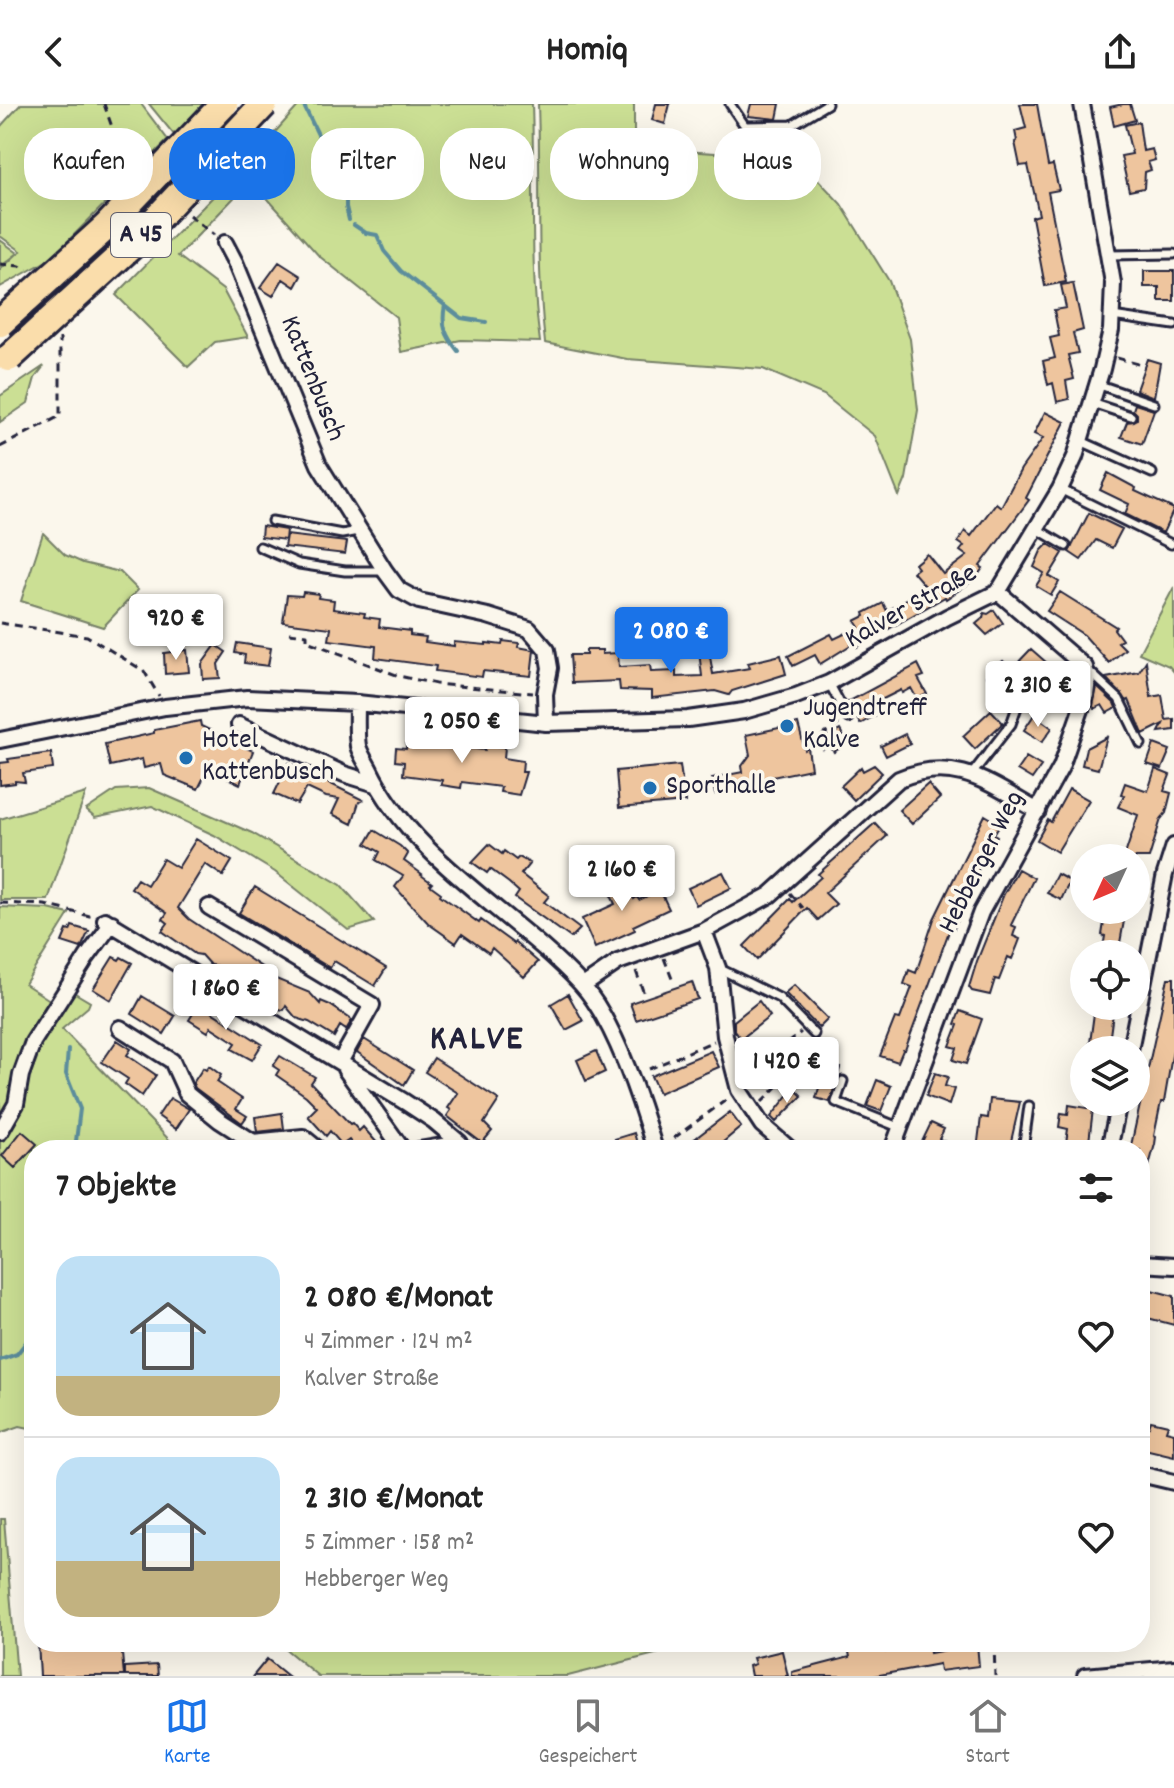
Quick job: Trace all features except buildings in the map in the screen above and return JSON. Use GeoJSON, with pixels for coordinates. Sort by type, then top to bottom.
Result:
{"type":"FeatureCollection","features":[{"type":"Feature","properties":{"kind":"highway","name":"A 45"},"geometry":{"type":"LineString","coordinates":[[0,323],[106,227],[224,104]]}},
{"type":"Feature","properties":{"kind":"highway","name":"A 45"},"geometry":{"type":"LineString","coordinates":[[9,358],[130,247],[264,104]]}},
{"type":"Feature","properties":{"kind":"street","name":"Kalver Straße"},"geometry":{"type":"LineString","coordinates":[[0,740],[165,707],[247,698],[357,703],[546,723],[688,719],[730,713],[796,696],[829,683],[998,592],[1060,489],[1075,457],[1105,355],[1112,316],[1113,283],[1082,104]]}},
{"type":"Feature","properties":{"kind":"street","name":"Kattenbusch"},"geometry":{"type":"LineString","coordinates":[[225,243],[319,465],[385,571],[399,590],[419,601],[488,616],[529,629],[547,650],[550,668],[545,694],[546,723]]}},
{"type":"Feature","properties":{"kind":"street"},"geometry":{"type":"LineString","coordinates":[[998,592],[1085,667]]}},
{"type":"Feature","properties":{"kind":"street","name":"Hebberger Weg"},"geometry":{"type":"LineString","coordinates":[[898,1140],[981,912],[1061,767],[1086,695],[1088,679],[1085,667]]}},
{"type":"Feature","properties":{"kind":"street"},"geometry":{"type":"LineString","coordinates":[[357,703],[358,747],[376,784],[459,879],[583,986],[609,1028],[634,1085],[652,1140]]}},
{"type":"Feature","properties":{"kind":"street"},"geometry":{"type":"LineString","coordinates":[[239,725],[344,774],[376,784]]}},
{"type":"Feature","properties":{"kind":"street"},"geometry":{"type":"LineString","coordinates":[[583,986],[605,969],[704,931],[750,908],[783,885],[899,779],[916,772],[943,769],[971,775],[1038,811]]}},
{"type":"Feature","properties":{"kind":"street"},"geometry":{"type":"LineString","coordinates":[[1133,1036],[1165,874],[1174,846]]}},
{"type":"Feature","properties":{"kind":"street"},"geometry":{"type":"LineString","coordinates":[[209,907],[372,1005],[340,1062]]}},
{"type":"Feature","properties":{"kind":"street"},"geometry":{"type":"LineString","coordinates":[[0,1132],[16,1104],[21,1075],[33,1042],[109,922],[434,1121],[455,1140]]}},
{"type":"Feature","properties":{"kind":"street"},"geometry":{"type":"LineString","coordinates":[[704,931],[718,968],[725,1036],[739,1090],[762,1125],[779,1140]]}},
{"type":"Feature","properties":{"kind":"street"},"geometry":{"type":"LineString","coordinates":[[120,1028],[172,1061],[187,1094],[250,1140]]}},
{"type":"Feature","properties":{"kind":"street"},"geometry":{"type":"LineString","coordinates":[[340,1062],[396,1140]]}},
{"type":"Feature","properties":{"kind":"street"},"geometry":{"type":"LineString","coordinates":[[1111,1140],[1116,1116]]}},
{"type":"Feature","properties":{"kind":"street"},"geometry":{"type":"LineString","coordinates":[[273,1140],[303,1137],[307,1140]]}},
{"type":"Feature","properties":{"kind":"street"},"geometry":{"type":"LineString","coordinates":[[1150,1265],[1174,1266]]}},
{"type":"Feature","properties":{"kind":"street"},"geometry":{"type":"LineString","coordinates":[[1150,1476],[1174,1482]]}},
{"type":"Feature","properties":{"kind":"street"},"geometry":{"type":"LineString","coordinates":[[1085,1676],[1174,1668]]}},
{"type":"Feature","properties":{"kind":"lane"},"geometry":{"type":"LineString","coordinates":[[730,104],[745,126],[772,126],[792,125],[827,104]]}},
{"type":"Feature","properties":{"kind":"lane"},"geometry":{"type":"LineString","coordinates":[[1108,255],[1174,254]]}},
{"type":"Feature","properties":{"kind":"lane"},"geometry":{"type":"LineString","coordinates":[[1112,316],[1174,325]]}},
{"type":"Feature","properties":{"kind":"lane"},"geometry":{"type":"LineString","coordinates":[[1097,384],[1154,404]]}},
{"type":"Feature","properties":{"kind":"lane"},"geometry":{"type":"LineString","coordinates":[[1092,403],[1131,416]]}},
{"type":"Feature","properties":{"kind":"lane"},"geometry":{"type":"LineString","coordinates":[[1079,440],[1152,473]]}},
{"type":"Feature","properties":{"kind":"lane"},"geometry":{"type":"LineString","coordinates":[[1060,489],[1171,544]]}},
{"type":"Feature","properties":{"kind":"lane"},"geometry":{"type":"LineString","coordinates":[[272,521],[342,534],[360,530]]}},
{"type":"Feature","properties":{"kind":"lane"},"geometry":{"type":"LineString","coordinates":[[1037,529],[1066,546]]}},
{"type":"Feature","properties":{"kind":"lane"},"geometry":{"type":"LineString","coordinates":[[260,547],[299,564],[345,571],[385,571]]}},
{"type":"Feature","properties":{"kind":"lane"},"geometry":{"type":"LineString","coordinates":[[1085,667],[1119,699],[1141,744]]}},
{"type":"Feature","properties":{"kind":"lane","name":"Kalver Straße"},"geometry":{"type":"LineString","coordinates":[[829,683],[848,718]]}},
{"type":"Feature","properties":{"kind":"lane"},"geometry":{"type":"LineString","coordinates":[[971,775],[1011,724],[1021,696]]}},
{"type":"Feature","properties":{"kind":"lane"},"geometry":{"type":"LineString","coordinates":[[718,968],[779,998],[814,1034]]}},
{"type":"Feature","properties":{"kind":"lane"},"geometry":{"type":"LineString","coordinates":[[843,1081],[836,1102],[901,1128]]}},
{"type":"Feature","properties":{"kind":"lane"},"geometry":{"type":"LineString","coordinates":[[1024,1140],[1029,1106]]}},
{"type":"Feature","properties":{"kind":"path"},"geometry":{"type":"LineString","coordinates":[[1105,355],[1145,366]]}},
{"type":"Feature","properties":{"kind":"path"},"geometry":{"type":"LineString","coordinates":[[0,623],[87,636],[144,671],[165,707]]}},
{"type":"Feature","properties":{"kind":"path"},"geometry":{"type":"LineString","coordinates":[[289,633],[307,635],[307,641],[399,676],[460,687],[545,694]]}},
{"type":"Feature","properties":{"kind":"path"},"geometry":{"type":"LineString","coordinates":[[824,750],[820,742],[822,736],[848,718]]}},
{"type":"Feature","properties":{"kind":"path"},"geometry":{"type":"LineString","coordinates":[[783,885],[803,908]]}},
{"type":"Feature","properties":{"kind":"path"},"geometry":{"type":"LineString","coordinates":[[0,903],[45,905],[109,922]]}},
{"type":"Feature","properties":{"kind":"path"},"geometry":{"type":"LineString","coordinates":[[659,947],[674,984]]}},
{"type":"Feature","properties":{"kind":"path"},"geometry":{"type":"LineString","coordinates":[[631,957],[644,994]]}},
{"type":"Feature","properties":{"kind":"path"},"geometry":{"type":"LineString","coordinates":[[753,1111],[781,1083],[764,1066],[806,1027]]}},
{"type":"Feature","properties":{"kind":"path"},"geometry":{"type":"LineString","coordinates":[[649,1069],[725,1036]]}},
{"type":"Feature","properties":{"kind":"path"},"geometry":{"type":"LineString","coordinates":[[674,1138],[739,1090]]}},
{"type":"Feature","properties":{"kind":"path"},"geometry":{"type":"LineString","coordinates":[[994,1652],[995,1676]]}},
{"type":"Feature","properties":{"kind":"green space"},"geometry":{"type":"Polygon","coordinates":[[[21,104],[141,104],[168,140],[153,155],[153,128],[24,128],[24,200],[109,200],[50,259],[0,287],[0,270],[21,251],[0,236],[0,127],[21,104]]]}},
{"type":"Feature","properties":{"kind":"green space"},"geometry":{"type":"Polygon","coordinates":[[[149,104],[203,104],[182,128],[169,129],[149,104]]]}},
{"type":"Feature","properties":{"kind":"green space"},"geometry":{"type":"Polygon","coordinates":[[[300,104],[532,104],[532,128],[440,128],[440,200],[533,200],[540,342],[461,340],[401,352],[396,317],[319,256],[269,200],[295,200],[295,128],[279,128],[300,104]]]}},
{"type":"Feature","properties":{"kind":"green space"},"geometry":{"type":"Polygon","coordinates":[[[538,104],[634,104],[634,128],[550,128],[550,200],[698,200],[698,152],[714,153],[714,200],[821,200],[821,183],[841,204],[889,281],[910,339],[918,410],[906,479],[899,496],[875,436],[824,395],[763,369],[627,359],[545,343],[538,104]]]}},
{"type":"Feature","properties":{"kind":"green space"},"geometry":{"type":"Polygon","coordinates":[[[210,200],[232,200],[178,256],[223,290],[248,337],[215,342],[188,367],[116,295],[210,200]]]}},
{"type":"Feature","properties":{"kind":"green space"},"geometry":{"type":"Polygon","coordinates":[[[0,240],[18,253],[0,267],[0,240]]]}},
{"type":"Feature","properties":{"kind":"green space"},"geometry":{"type":"Polygon","coordinates":[[[44,366],[35,378],[28,403],[0,422],[0,396],[44,366]]]}},
{"type":"Feature","properties":{"kind":"green space"},"geometry":{"type":"Polygon","coordinates":[[[43,533],[65,555],[120,572],[138,590],[103,627],[21,601],[43,533]]]}},
{"type":"Feature","properties":{"kind":"green space"},"geometry":{"type":"Polygon","coordinates":[[[1174,587],[1174,672],[1169,666],[1139,653],[1174,587]]]}},
{"type":"Feature","properties":{"kind":"green space"},"geometry":{"type":"Polygon","coordinates":[[[149,788],[252,833],[341,885],[374,922],[348,930],[275,872],[214,835],[152,806],[95,818],[86,810],[116,790],[149,788]]]}},
{"type":"Feature","properties":{"kind":"green space"},"geometry":{"type":"Polygon","coordinates":[[[86,793],[48,900],[0,900],[0,819],[86,793]]]}},
{"type":"Feature","properties":{"kind":"green space"},"geometry":{"type":"Polygon","coordinates":[[[0,907],[48,909],[69,914],[25,984],[59,1006],[70,990],[90,1002],[62,1029],[169,1140],[24,1140],[24,1427],[0,1433],[0,907]]]}},
{"type":"Feature","properties":{"kind":"green space"},"geometry":{"type":"Polygon","coordinates":[[[0,1519],[4,1519],[17,1676],[0,1676],[0,1519]]]}},
{"type":"Feature","properties":{"kind":"green space"},"geometry":{"type":"Polygon","coordinates":[[[289,1652],[663,1652],[568,1676],[318,1676],[289,1652]]]}},
{"type":"Feature","properties":{"kind":"waterway"},"geometry":{"type":"LineString","coordinates":[[303,104],[328,155],[346,170],[349,220]]}},
{"type":"Feature","properties":{"kind":"waterway"},"geometry":{"type":"LineString","coordinates":[[354,225],[366,233],[377,235],[384,251],[401,271],[461,318],[486,322]]}},
{"type":"Feature","properties":{"kind":"waterway"},"geometry":{"type":"LineString","coordinates":[[445,305],[445,330],[458,351]]}},
{"type":"Feature","properties":{"kind":"waterway"},"geometry":{"type":"LineString","coordinates":[[68,1050],[66,1074],[80,1109],[76,1140]]}},
{"type":"Feature","properties":{"kind":"waterway"},"geometry":{"type":"LineString","coordinates":[[0,1360],[17,1354],[24,1345]]}},
{"type":"Feature","properties":{"kind":"place","name":"Jugendtreff Kalve"},"geometry":{"type":"Point","coordinates":[787,726]}},
{"type":"Feature","properties":{"kind":"place","name":"Hotel Kattenbusch"},"geometry":{"type":"Point","coordinates":[186,758]}},
{"type":"Feature","properties":{"kind":"place","name":"Sporthalle"},"geometry":{"type":"Point","coordinates":[650,788]}},
{"type":"Feature","properties":{"kind":"district","name":"KALVE"},"geometry":{"type":"Point","coordinates":[477,1041]}}]}
